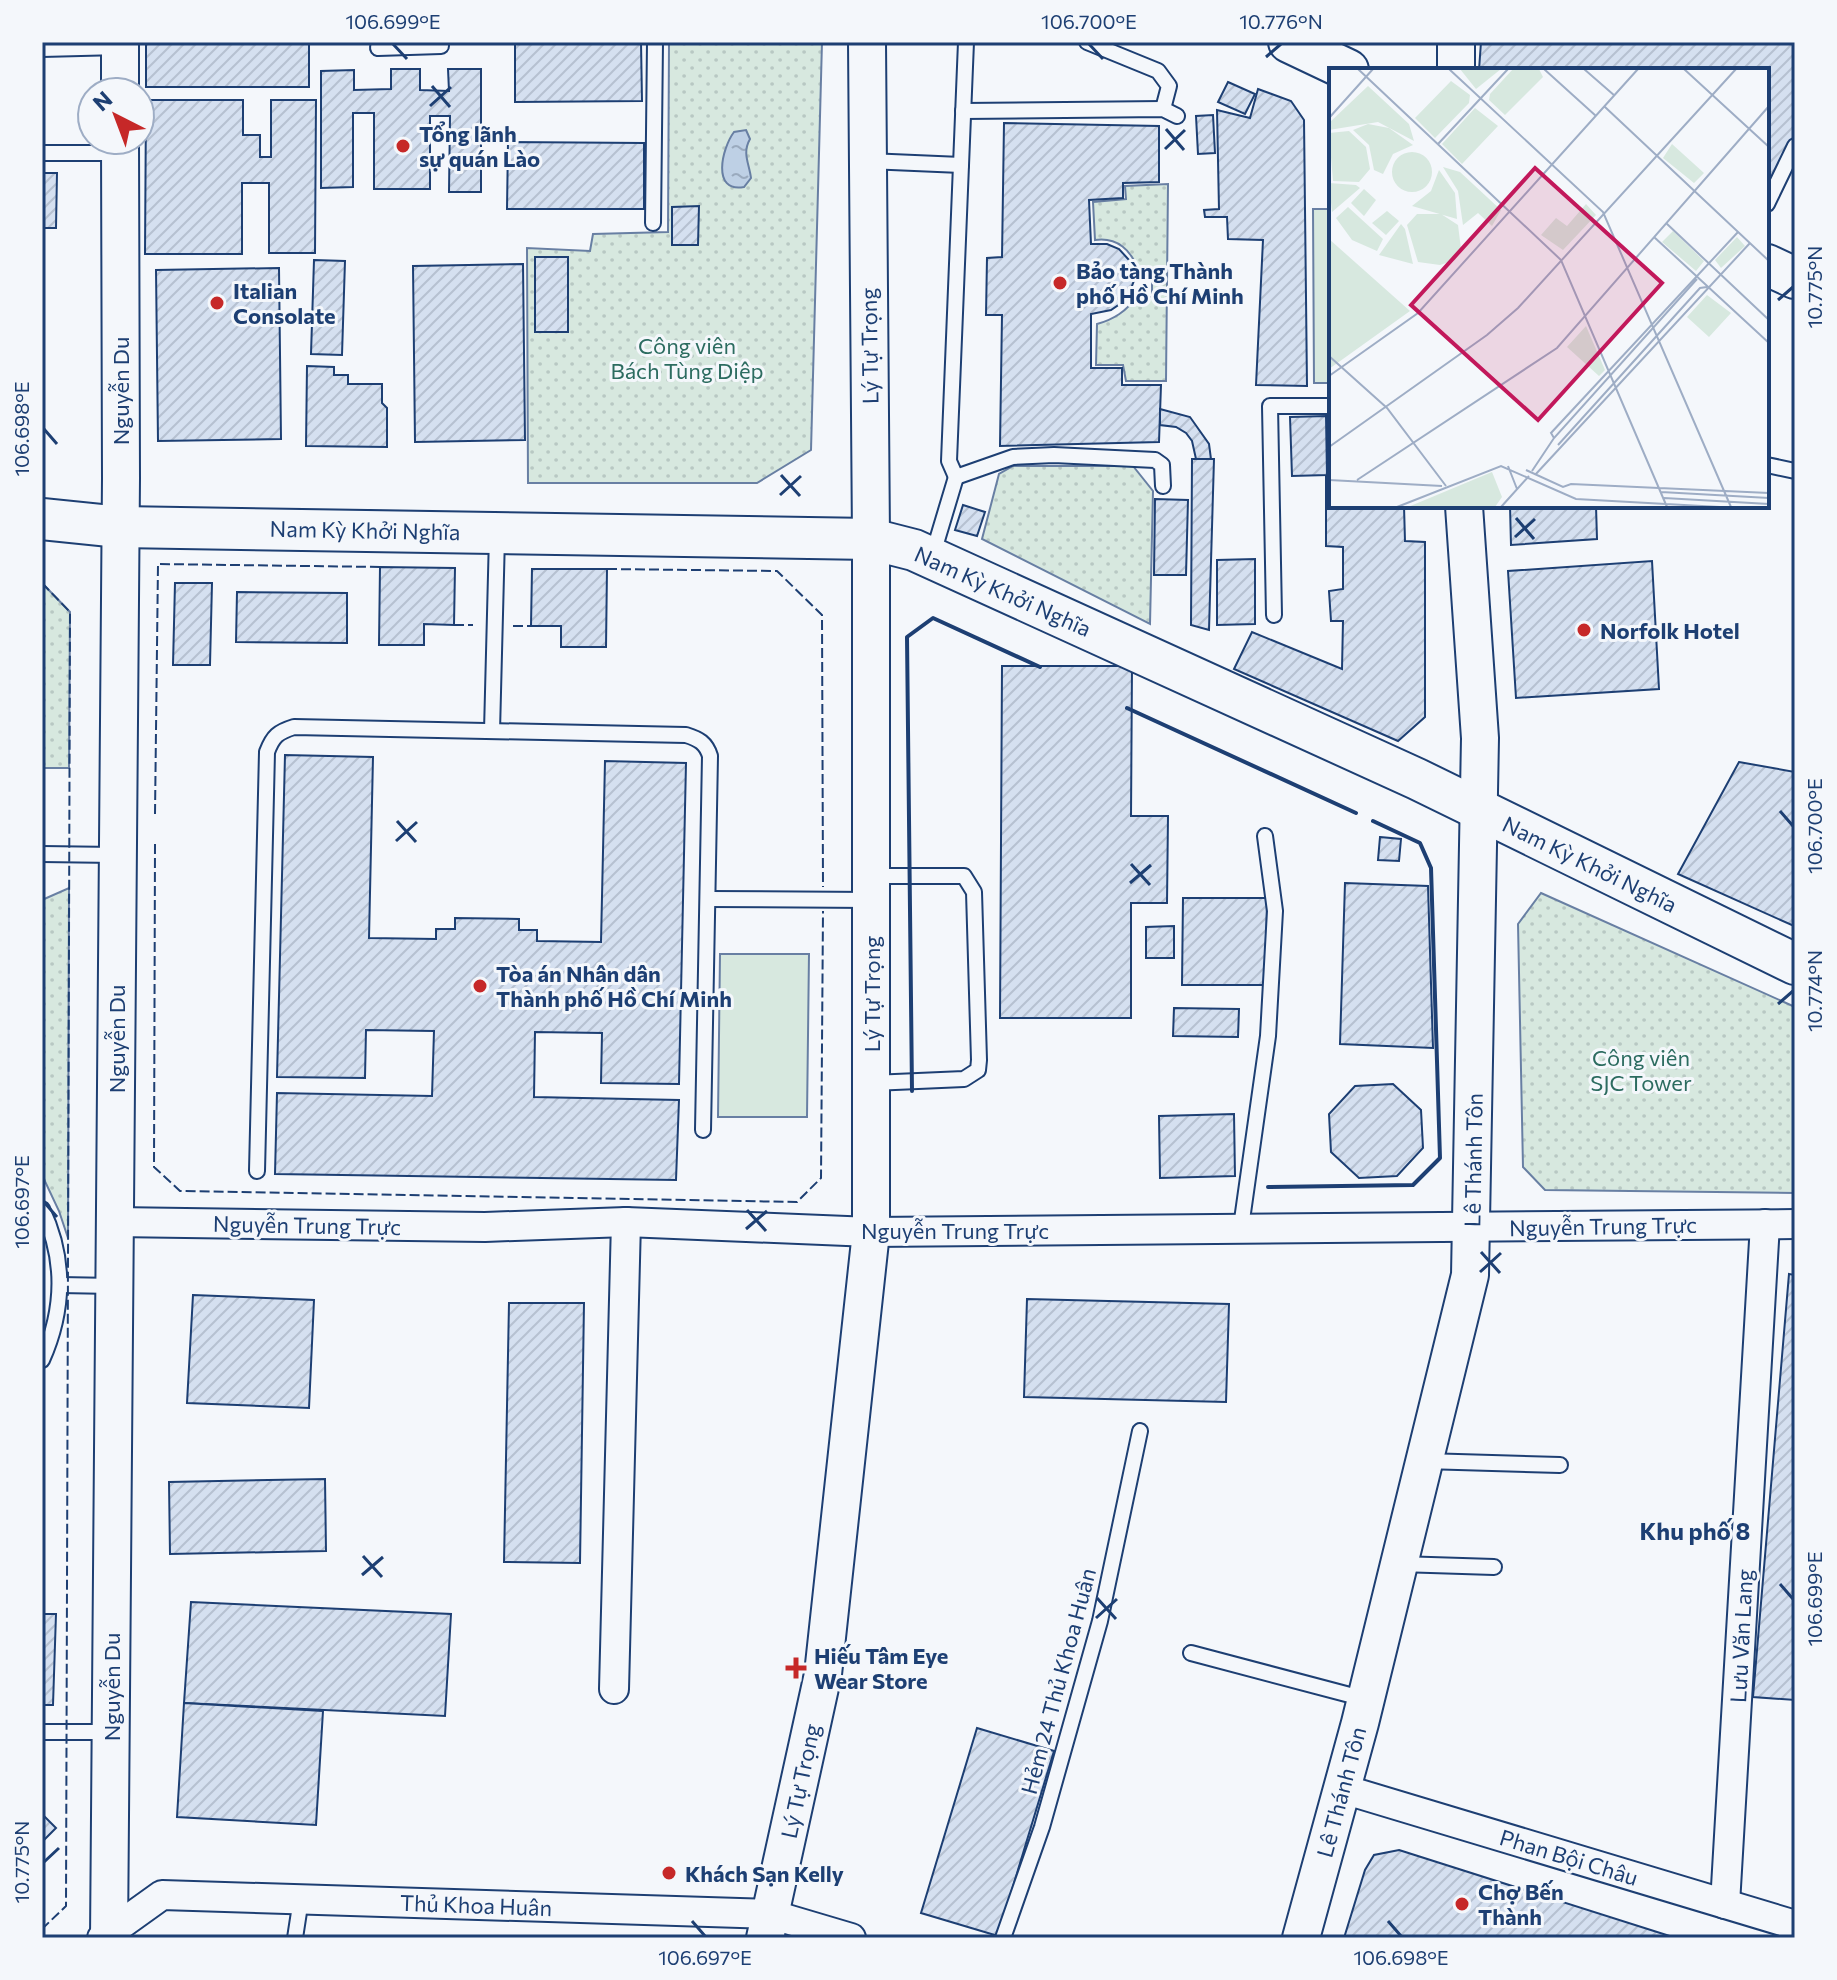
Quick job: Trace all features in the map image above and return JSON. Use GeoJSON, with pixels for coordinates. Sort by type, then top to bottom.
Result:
{"type":"FeatureCollection","features":[{"type":"Feature","properties":{"kind":"main road"},"geometry":{"type":"LineString","coordinates":[[1289,42],[1344,68]]}},
{"type":"Feature","properties":{"kind":"main road"},"geometry":{"type":"LineString","coordinates":[[1769,266],[1795,278]]}},
{"type":"Feature","properties":{"kind":"main road","name":"Nam Kỳ Khởi Nghĩa"},"geometry":{"type":"LineString","coordinates":[[42,519],[120,527],[871,539],[914,550],[1477,808],[1795,964]]}},
{"type":"Feature","properties":{"kind":"street","name":"Lý Tự Trọng"},"geometry":{"type":"LineString","coordinates":[[768,1926],[823,1674],[871,1232],[867,42]]}},
{"type":"Feature","properties":{"kind":"street"},"geometry":{"type":"LineString","coordinates":[[1456,42],[1456,68]]}},
{"type":"Feature","properties":{"kind":"street"},"geometry":{"type":"LineString","coordinates":[[120,44],[120,76]]}},
{"type":"Feature","properties":{"kind":"street","name":"Nguyễn Du"},"geometry":{"type":"LineString","coordinates":[[107,1936],[115,1222],[120,156]]}},
{"type":"Feature","properties":{"kind":"street","name":"Lê Thánh Tôn"},"geometry":{"type":"LineString","coordinates":[[1301,1938],[1343,1789],[1470,1275],[1480,738],[1464,508]]}},
{"type":"Feature","properties":{"kind":"street","name":"Nguyễn Trung Trực"},"geometry":{"type":"LineString","coordinates":[[115,1222],[485,1227],[626,1222],[871,1232],[1795,1224]]}},
{"type":"Feature","properties":{"kind":"street"},"geometry":{"type":"LineString","coordinates":[[614,1689],[626,1222]]}},
{"type":"Feature","properties":{"kind":"street","name":"Lưu Văn Lang"},"geometry":{"type":"LineString","coordinates":[[1725,1904],[1765,1224]]}},
{"type":"Feature","properties":{"kind":"street","name":"Phan Bội Châu"},"geometry":{"type":"LineString","coordinates":[[1343,1789],[1795,1925]]}},
{"type":"Feature","properties":{"kind":"street","name":"Thủ Khoa Huân"},"geometry":{"type":"LineString","coordinates":[[107,1936],[162,1895],[301,1899],[768,1926],[851,1938]]}},
{"type":"Feature","properties":{"kind":"lane"},"geometry":{"type":"LineString","coordinates":[[379,42],[378,48],[441,46],[441,42]]}},
{"type":"Feature","properties":{"kind":"lane"},"geometry":{"type":"LineString","coordinates":[[653,223],[655,42]]}},
{"type":"Feature","properties":{"kind":"lane"},"geometry":{"type":"LineString","coordinates":[[932,558],[956,477],[949,461],[966,42]]}},
{"type":"Feature","properties":{"kind":"lane"},"geometry":{"type":"LineString","coordinates":[[963,111],[1170,112],[1169,86],[1158,71],[1087,42]]}},
{"type":"Feature","properties":{"kind":"lane"},"geometry":{"type":"LineString","coordinates":[[42,49],[120,44]]}},
{"type":"Feature","properties":{"kind":"lane"},"geometry":{"type":"LineString","coordinates":[[1769,200],[1795,146]]}},
{"type":"Feature","properties":{"kind":"lane"},"geometry":{"type":"LineString","coordinates":[[42,153],[76,150]]}},
{"type":"Feature","properties":{"kind":"lane"},"geometry":{"type":"LineString","coordinates":[[868,161],[961,165]]}},
{"type":"Feature","properties":{"kind":"lane"},"geometry":{"type":"LineString","coordinates":[[1274,615],[1270,406],[1329,406]]}},
{"type":"Feature","properties":{"kind":"lane"},"geometry":{"type":"LineString","coordinates":[[956,477],[1013,457],[1068,455],[1155,460],[1162,465],[1163,486]]}},
{"type":"Feature","properties":{"kind":"lane"},"geometry":{"type":"LineString","coordinates":[[1769,465],[1795,471]]}},
{"type":"Feature","properties":{"kind":"lane"},"geometry":{"type":"LineString","coordinates":[[492,731],[497,531]]}},
{"type":"Feature","properties":{"kind":"lane"},"geometry":{"type":"LineString","coordinates":[[257,1171],[267,752],[279,731],[294,727],[686,735],[698,738],[710,756],[703,1130]]}},
{"type":"Feature","properties":{"kind":"lane"},"geometry":{"type":"LineString","coordinates":[[1241,1227],[1270,1005],[1275,911],[1265,836]]}},
{"type":"Feature","properties":{"kind":"lane"},"geometry":{"type":"LineString","coordinates":[[42,854],[117,855]]}},
{"type":"Feature","properties":{"kind":"lane"},"geometry":{"type":"LineString","coordinates":[[708,899],[871,888],[964,876],[974,892],[978,1070],[964,1079],[872,1083]]}},
{"type":"Feature","properties":{"kind":"lane"},"geometry":{"type":"LineString","coordinates":[[42,1209],[55,1243],[60,1285],[54,1334],[42,1360]]}},
{"type":"Feature","properties":{"kind":"lane"},"geometry":{"type":"LineString","coordinates":[[60,1285],[114,1286]]}},
{"type":"Feature","properties":{"kind":"lane","name":"Hẻm 24 Thủ Khoa Huân"},"geometry":{"type":"LineString","coordinates":[[1003,1938],[1042,1827],[1100,1621],[1140,1431]]}},
{"type":"Feature","properties":{"kind":"lane"},"geometry":{"type":"LineString","coordinates":[[1424,1461],[1560,1465]]}},
{"type":"Feature","properties":{"kind":"lane"},"geometry":{"type":"LineString","coordinates":[[1399,1564],[1494,1567]]}},
{"type":"Feature","properties":{"kind":"lane"},"geometry":{"type":"LineString","coordinates":[[1191,1653],[1365,1699]]}},
{"type":"Feature","properties":{"kind":"lane"},"geometry":{"type":"LineString","coordinates":[[42,1732],[110,1732]]}},
{"type":"Feature","properties":{"kind":"lane"},"geometry":{"type":"LineString","coordinates":[[295,1938],[301,1899]]}},
{"type":"Feature","properties":{"kind":"green space","name":"Công viên Bách Tùng Diệp"},"geometry":{"type":"Polygon","coordinates":[[[669,42],[822,42],[811,450],[757,483],[528,483],[527,248],[590,251],[593,234],[668,232],[669,42]]]}},
{"type":"Feature","properties":{"kind":"green space"},"geometry":{"type":"Polygon","coordinates":[[[1168,184],[1166,381],[1126,381],[1123,365],[1096,365],[1097,324],[1119,314],[1135,297],[1152,297],[1152,273],[1138,271],[1128,251],[1117,243],[1095,240],[1093,202],[1126,199],[1125,186],[1168,184]]]}},
{"type":"Feature","properties":{"kind":"green space"},"geometry":{"type":"Polygon","coordinates":[[[1313,209],[1329,209],[1329,383],[1314,383],[1313,209]]]}},
{"type":"Feature","properties":{"kind":"green space"},"geometry":{"type":"Polygon","coordinates":[[[1013,466],[1133,466],[1153,491],[1150,624],[982,539],[999,474],[1013,466]]]}},
{"type":"Feature","properties":{"kind":"green space"},"geometry":{"type":"Polygon","coordinates":[[[42,583],[70,612],[69,768],[42,768],[42,583]]]}},
{"type":"Feature","properties":{"kind":"green space"},"geometry":{"type":"Polygon","coordinates":[[[69,888],[68,1238],[42,1175],[42,900],[69,888]]]}},
{"type":"Feature","properties":{"kind":"green space","name":"Công viên SJC Tower"},"geometry":{"type":"Polygon","coordinates":[[[1541,893],[1795,1007],[1795,1193],[1545,1190],[1523,1167],[1518,924],[1541,893]]]}},
{"type":"Feature","properties":{"kind":"green space"},"geometry":{"type":"Polygon","coordinates":[[[720,954],[809,954],[807,1117],[718,1117],[720,954]]]}},
{"type":"Feature","properties":{"kind":"water"},"geometry":{"type":"Polygon","coordinates":[[[746,130],[750,139],[746,154],[751,178],[744,187],[734,187],[723,176],[723,158],[734,132],[746,130]]]}},
{"type":"Feature","properties":{"kind":"building"},"geometry":{"type":"Polygon","coordinates":[[[146,42],[309,42],[309,87],[156,87],[156,76],[146,76],[146,42]]]}},
{"type":"Feature","properties":{"kind":"building"},"geometry":{"type":"Polygon","coordinates":[[[515,42],[641,42],[642,101],[515,102],[515,42]]]}},
{"type":"Feature","properties":{"kind":"building"},"geometry":{"type":"Polygon","coordinates":[[[1481,42],[1795,42],[1795,135],[1769,190],[1769,68],[1479,68],[1481,42]]]}},
{"type":"Feature","properties":{"kind":"building"},"geometry":{"type":"Polygon","coordinates":[[[391,69],[420,69],[420,90],[449,91],[448,69],[481,69],[481,192],[449,192],[450,116],[430,116],[430,189],[374,189],[374,113],[353,113],[353,187],[321,188],[321,71],[354,70],[354,90],[391,89],[391,69]]]}},
{"type":"Feature","properties":{"kind":"building"},"geometry":{"type":"Polygon","coordinates":[[[1228,82],[1255,94],[1245,114],[1218,102],[1228,82]]]}},
{"type":"Feature","properties":{"kind":"building"},"geometry":{"type":"Polygon","coordinates":[[[1258,89],[1291,101],[1304,120],[1307,386],[1256,385],[1263,240],[1228,239],[1227,217],[1205,217],[1204,210],[1219,209],[1217,110],[1250,118],[1258,89]]]}},
{"type":"Feature","properties":{"kind":"building"},"geometry":{"type":"Polygon","coordinates":[[[156,100],[243,100],[243,135],[260,135],[260,157],[271,157],[271,100],[316,100],[315,253],[269,253],[269,183],[242,183],[242,254],[145,254],[146,156],[156,156],[156,100]]]}},
{"type":"Feature","properties":{"kind":"building"},"geometry":{"type":"Polygon","coordinates":[[[1213,115],[1215,153],[1198,154],[1196,116],[1213,115]]]}},
{"type":"Feature","properties":{"kind":"building","name":"Bảo tàng Thành phố Hồ Chí Minh"},"geometry":{"type":"Polygon","coordinates":[[[1004,123],[1159,126],[1159,182],[1123,183],[1123,198],[1089,200],[1091,244],[1107,244],[1119,249],[1129,260],[1135,278],[1127,299],[1111,310],[1091,314],[1091,368],[1122,368],[1122,385],[1161,385],[1159,442],[1000,446],[1002,315],[986,315],[987,258],[1002,257],[1004,123]]]}},
{"type":"Feature","properties":{"kind":"building"},"geometry":{"type":"Polygon","coordinates":[[[508,142],[644,143],[644,209],[507,209],[508,142]]]}},
{"type":"Feature","properties":{"kind":"building"},"geometry":{"type":"Polygon","coordinates":[[[42,173],[57,173],[56,228],[42,228],[42,173]]]}},
{"type":"Feature","properties":{"kind":"building"},"geometry":{"type":"Polygon","coordinates":[[[699,206],[698,245],[672,245],[672,207],[699,206]]]}},
{"type":"Feature","properties":{"kind":"building"},"geometry":{"type":"Polygon","coordinates":[[[535,257],[568,257],[568,332],[535,332],[535,257]]]}},
{"type":"Feature","properties":{"kind":"building"},"geometry":{"type":"Polygon","coordinates":[[[314,260],[345,261],[342,355],[311,354],[314,260]]]}},
{"type":"Feature","properties":{"kind":"building"},"geometry":{"type":"Polygon","coordinates":[[[523,264],[525,440],[415,442],[413,266],[523,264]]]}},
{"type":"Feature","properties":{"kind":"building"},"geometry":{"type":"Polygon","coordinates":[[[279,268],[281,439],[158,441],[156,270],[279,268]]]}},
{"type":"Feature","properties":{"kind":"building"},"geometry":{"type":"Polygon","coordinates":[[[307,366],[334,367],[334,375],[348,375],[348,384],[382,384],[382,403],[387,408],[387,447],[306,446],[307,366]]]}},
{"type":"Feature","properties":{"kind":"building"},"geometry":{"type":"Polygon","coordinates":[[[1160,409],[1190,417],[1209,444],[1211,459],[1196,459],[1192,441],[1186,433],[1176,427],[1160,425],[1160,409]]]}},
{"type":"Feature","properties":{"kind":"building"},"geometry":{"type":"Polygon","coordinates":[[[1326,416],[1329,416],[1329,508],[1404,508],[1405,541],[1425,542],[1425,717],[1398,741],[1234,669],[1252,632],[1342,669],[1343,621],[1331,621],[1329,591],[1343,589],[1343,547],[1326,546],[1326,416]]]}},
{"type":"Feature","properties":{"kind":"building"},"geometry":{"type":"Polygon","coordinates":[[[1326,416],[1327,475],[1292,476],[1290,417],[1326,416]]]}},
{"type":"Feature","properties":{"kind":"building"},"geometry":{"type":"Polygon","coordinates":[[[1192,459],[1214,459],[1209,630],[1191,625],[1192,459]]]}},
{"type":"Feature","properties":{"kind":"building"},"geometry":{"type":"Polygon","coordinates":[[[1155,499],[1188,500],[1186,575],[1154,575],[1155,499]]]}},
{"type":"Feature","properties":{"kind":"building"},"geometry":{"type":"Polygon","coordinates":[[[963,505],[985,512],[977,536],[955,530],[963,505]]]}},
{"type":"Feature","properties":{"kind":"building"},"geometry":{"type":"Polygon","coordinates":[[[1510,508],[1596,508],[1597,539],[1511,545],[1510,508]]]}},
{"type":"Feature","properties":{"kind":"building"},"geometry":{"type":"Polygon","coordinates":[[[1255,559],[1255,624],[1217,625],[1217,560],[1255,559]]]}},
{"type":"Feature","properties":{"kind":"building","name":"Norfolk Hotel"},"geometry":{"type":"Polygon","coordinates":[[[1652,561],[1659,689],[1516,698],[1508,571],[1652,561]]]}},
{"type":"Feature","properties":{"kind":"building"},"geometry":{"type":"Polygon","coordinates":[[[380,567],[455,568],[454,625],[424,624],[424,645],[379,645],[380,567]]]}},
{"type":"Feature","properties":{"kind":"building"},"geometry":{"type":"Polygon","coordinates":[[[532,569],[607,569],[606,647],[561,647],[561,626],[531,626],[532,569]]]}},
{"type":"Feature","properties":{"kind":"building"},"geometry":{"type":"Polygon","coordinates":[[[175,583],[212,583],[210,665],[173,665],[175,583]]]}},
{"type":"Feature","properties":{"kind":"building"},"geometry":{"type":"Polygon","coordinates":[[[237,592],[347,593],[347,643],[236,642],[237,592]]]}},
{"type":"Feature","properties":{"kind":"building"},"geometry":{"type":"Polygon","coordinates":[[[1002,666],[1132,666],[1131,816],[1168,816],[1167,903],[1131,903],[1131,1018],[1000,1018],[1002,666]]]}},
{"type":"Feature","properties":{"kind":"building","name":"Tòa án Nhân dân Thành phố Hồ Chí Minh"},"geometry":{"type":"Polygon","coordinates":[[[285,755],[373,757],[369,938],[436,939],[436,929],[455,929],[455,918],[519,919],[519,930],[537,930],[537,941],[601,942],[605,761],[686,763],[679,1084],[601,1083],[602,1033],[535,1032],[534,1097],[679,1100],[676,1180],[275,1174],[277,1093],[432,1096],[434,1031],[366,1030],[365,1078],[277,1077],[285,755]]]}},
{"type":"Feature","properties":{"kind":"building"},"geometry":{"type":"Polygon","coordinates":[[[1739,762],[1795,772],[1794,926],[1678,874],[1739,762]]]}},
{"type":"Feature","properties":{"kind":"building"},"geometry":{"type":"Polygon","coordinates":[[[1380,837],[1401,839],[1399,861],[1378,860],[1380,837]]]}},
{"type":"Feature","properties":{"kind":"building"},"geometry":{"type":"Polygon","coordinates":[[[1345,883],[1428,886],[1433,1048],[1340,1044],[1345,883]]]}},
{"type":"Feature","properties":{"kind":"building"},"geometry":{"type":"Polygon","coordinates":[[[1183,898],[1267,898],[1266,985],[1182,985],[1183,898]]]}},
{"type":"Feature","properties":{"kind":"building"},"geometry":{"type":"Polygon","coordinates":[[[1174,926],[1174,958],[1146,958],[1146,927],[1174,926]]]}},
{"type":"Feature","properties":{"kind":"building"},"geometry":{"type":"Polygon","coordinates":[[[1174,1008],[1239,1009],[1238,1037],[1173,1036],[1174,1008]]]}},
{"type":"Feature","properties":{"kind":"building"},"geometry":{"type":"Polygon","coordinates":[[[1393,1084],[1421,1110],[1423,1148],[1397,1176],[1359,1178],[1331,1152],[1329,1114],[1355,1086],[1393,1084]]]}},
{"type":"Feature","properties":{"kind":"building"},"geometry":{"type":"Polygon","coordinates":[[[1234,1114],[1235,1176],[1160,1178],[1159,1116],[1234,1114]]]}},
{"type":"Feature","properties":{"kind":"building"},"geometry":{"type":"Polygon","coordinates":[[[1789,1274],[1795,1275],[1795,1700],[1753,1697],[1789,1274]]]}},
{"type":"Feature","properties":{"kind":"building"},"geometry":{"type":"Polygon","coordinates":[[[193,1295],[314,1300],[309,1408],[187,1403],[193,1295]]]}},
{"type":"Feature","properties":{"kind":"building"},"geometry":{"type":"Polygon","coordinates":[[[1027,1299],[1229,1304],[1226,1402],[1024,1397],[1027,1299]]]}},
{"type":"Feature","properties":{"kind":"building"},"geometry":{"type":"Polygon","coordinates":[[[509,1303],[584,1303],[580,1563],[504,1562],[509,1303]]]}},
{"type":"Feature","properties":{"kind":"building"},"geometry":{"type":"Polygon","coordinates":[[[325,1479],[326,1551],[170,1554],[169,1482],[325,1479]]]}},
{"type":"Feature","properties":{"kind":"building"},"geometry":{"type":"Polygon","coordinates":[[[191,1602],[451,1614],[445,1716],[184,1703],[191,1602]]]}},
{"type":"Feature","properties":{"kind":"building"},"geometry":{"type":"Polygon","coordinates":[[[42,1614],[56,1614],[53,1705],[42,1705],[42,1614]]]}},
{"type":"Feature","properties":{"kind":"building"},"geometry":{"type":"Polygon","coordinates":[[[184,1703],[323,1711],[316,1825],[177,1817],[184,1703]]]}},
{"type":"Feature","properties":{"kind":"building"},"geometry":{"type":"Polygon","coordinates":[[[977,1728],[1054,1751],[998,1936],[921,1913],[977,1728]]]}},
{"type":"Feature","properties":{"kind":"building"},"geometry":{"type":"Polygon","coordinates":[[[42,1814],[56,1828],[42,1842],[42,1814]]]}},
{"type":"Feature","properties":{"kind":"building","name":"Chợ Bến Thành"},"geometry":{"type":"Polygon","coordinates":[[[1399,1850],[1676,1938],[1344,1938],[1365,1870],[1374,1855],[1399,1850]]]}},
{"type":"Feature","properties":{"kind":"fence"},"geometry":{"type":"LineString","coordinates":[[155,814],[158,564],[380,567]]}},
{"type":"Feature","properties":{"kind":"fence"},"geometry":{"type":"LineString","coordinates":[[607,569],[777,571],[822,615],[823,887]]}},
{"type":"Feature","properties":{"kind":"fence"},"geometry":{"type":"LineString","coordinates":[[42,583],[70,612],[66,1906],[42,1929]]}},
{"type":"Feature","properties":{"kind":"fence"},"geometry":{"type":"LineString","coordinates":[[454,625],[473,625]]}},
{"type":"Feature","properties":{"kind":"fence"},"geometry":{"type":"LineString","coordinates":[[513,626],[531,626]]}},
{"type":"Feature","properties":{"kind":"fence"},"geometry":{"type":"LineString","coordinates":[[155,844],[154,1167],[180,1191],[797,1202],[821,1178],[823,911]]}},
{"type":"Feature","properties":{"kind":"wall"},"geometry":{"type":"LineString","coordinates":[[912,1091],[907,637],[933,618],[1040,667]]}},
{"type":"Feature","properties":{"kind":"wall"},"geometry":{"type":"LineString","coordinates":[[1127,708],[1356,813]]}},
{"type":"Feature","properties":{"kind":"wall"},"geometry":{"type":"LineString","coordinates":[[1268,1187],[1413,1185],[1440,1158],[1431,868],[1420,843],[1373,821]]}},
{"type":"Feature","properties":{"kind":"place","name":"Tổng lãnh sự quán Lào"},"geometry":{"type":"Point","coordinates":[403,146]}},
{"type":"Feature","properties":{"kind":"place","name":"Bảo tàng Thành phố Hồ Chí Minh"},"geometry":{"type":"Point","coordinates":[1060,283]}},
{"type":"Feature","properties":{"kind":"place","name":"Italian Consolate"},"geometry":{"type":"Point","coordinates":[217,303]}},
{"type":"Feature","properties":{"kind":"place","name":"Norfolk Hotel"},"geometry":{"type":"Point","coordinates":[1584,630]}},
{"type":"Feature","properties":{"kind":"place","name":"Tòa án Nhân dân Thành phố Hồ Chí Minh"},"geometry":{"type":"Point","coordinates":[480,986]}},
{"type":"Feature","properties":{"kind":"place","name":"Hiếu Tâm Eye Wear Store"},"geometry":{"type":"Point","coordinates":[796,1668]}},
{"type":"Feature","properties":{"kind":"place","name":"Khách Sạn Kelly"},"geometry":{"type":"Point","coordinates":[669,1873]}},
{"type":"Feature","properties":{"kind":"place","name":"Chợ Bến Thành"},"geometry":{"type":"Point","coordinates":[1462,1904]}},
{"type":"Feature","properties":{"kind":"district","name":"Khu phố 8"},"geometry":{"type":"Point","coordinates":[1695,1530]}}]}
